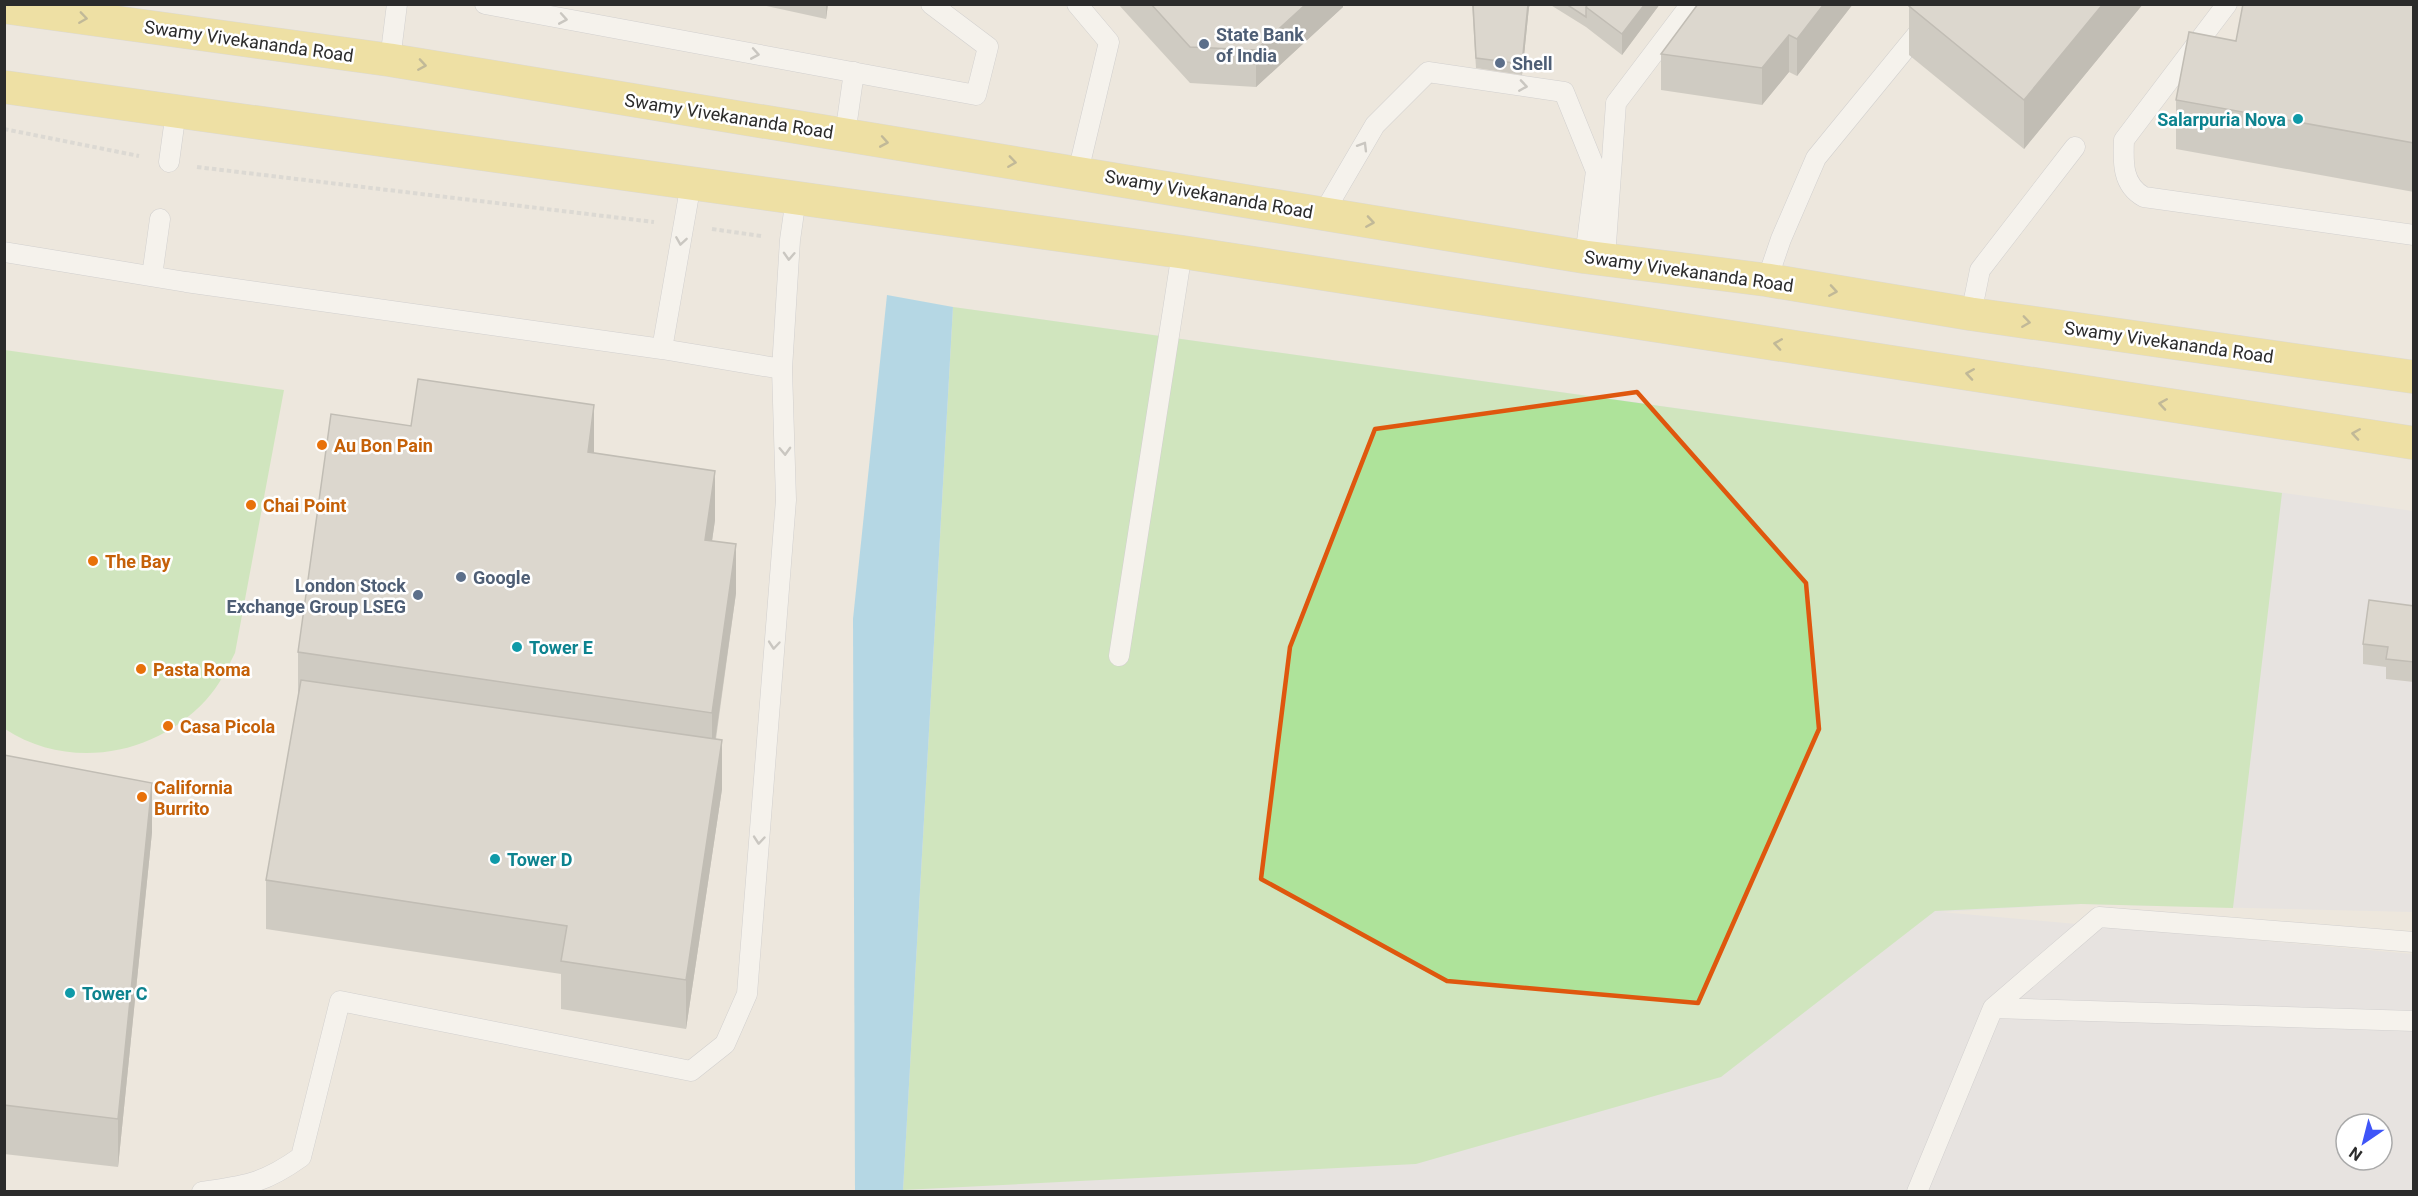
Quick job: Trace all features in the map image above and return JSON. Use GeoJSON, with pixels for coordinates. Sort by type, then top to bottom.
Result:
{"type":"FeatureCollection","features":[{"type":"Feature","properties":{"kind":"main road","name":"Swamy Vivekananda Road"},"geometry":{"type":"LineString","coordinates":[[4,7],[390,60],[1595,258],[1767,280],[1971,314],[2414,377]]}},
{"type":"Feature","properties":{"kind":"main road"},"geometry":{"type":"LineString","coordinates":[[4,87],[1182,252],[2414,443]]}},
{"type":"Feature","properties":{"kind":"lane"},"geometry":{"type":"LineString","coordinates":[[390,60],[397,4]]}},
{"type":"Feature","properties":{"kind":"lane"},"geometry":{"type":"LineString","coordinates":[[485,4],[976,95],[988,47],[931,4]]}},
{"type":"Feature","properties":{"kind":"lane"},"geometry":{"type":"LineString","coordinates":[[1077,4],[1109,42],[1078,172]]}},
{"type":"Feature","properties":{"kind":"lane"},"geometry":{"type":"LineString","coordinates":[[1595,258],[1616,104],[1691,4]]}},
{"type":"Feature","properties":{"kind":"lane"},"geometry":{"type":"LineString","coordinates":[[1767,280],[1781,239],[1816,158],[1942,4]]}},
{"type":"Feature","properties":{"kind":"lane"},"geometry":{"type":"LineString","coordinates":[[2228,4],[2124,140],[2126,180],[2134,192],[2144,197],[2414,235]]}},
{"type":"Feature","properties":{"kind":"lane"},"geometry":{"type":"LineString","coordinates":[[845,135],[854,72]]}},
{"type":"Feature","properties":{"kind":"lane"},"geometry":{"type":"LineString","coordinates":[[1323,214],[1376,125],[1428,72],[1564,92],[1596,171],[1595,258]]}},
{"type":"Feature","properties":{"kind":"lane"},"geometry":{"type":"LineString","coordinates":[[169,162],[176,111]]}},
{"type":"Feature","properties":{"kind":"lane"},"geometry":{"type":"LineString","coordinates":[[1971,314],[1980,270],[2075,147]]}},
{"type":"Feature","properties":{"kind":"lane"},"geometry":{"type":"LineString","coordinates":[[662,349],[691,183]]}},
{"type":"Feature","properties":{"kind":"lane"},"geometry":{"type":"LineString","coordinates":[[202,1191],[252,1184],[275,1175],[301,1157],[340,1000],[691,1071],[725,1044],[747,994],[786,500],[782,369],[790,240],[796,198]]}},
{"type":"Feature","properties":{"kind":"lane"},"geometry":{"type":"LineString","coordinates":[[152,276],[160,219]]}},
{"type":"Feature","properties":{"kind":"lane"},"geometry":{"type":"LineString","coordinates":[[4,252],[152,276],[662,349],[782,369]]}},
{"type":"Feature","properties":{"kind":"lane"},"geometry":{"type":"LineString","coordinates":[[1119,656],[1182,252]]}},
{"type":"Feature","properties":{"kind":"lane"},"geometry":{"type":"LineString","coordinates":[[1917,1191],[1993,1008],[2099,917],[2414,942]]}},
{"type":"Feature","properties":{"kind":"lane"},"geometry":{"type":"LineString","coordinates":[[1993,1008],[2414,1021]]}},
{"type":"Feature","properties":{"kind":"path"},"geometry":{"type":"LineString","coordinates":[[4,129],[169,162],[790,240]]}},
{"type":"Feature","properties":{"kind":"highlighted area"},"geometry":{"type":"Polygon","coordinates":[[[1637,392],[1806,583],[1819,729],[1698,1003],[1447,981],[1261,879],[1290,647],[1375,429],[1637,392]]]}},
{"type":"Feature","properties":{"kind":"shaded area"},"geometry":{"type":"Polygon","coordinates":[[[953,307],[2413,511],[2413,912],[2081,904],[1941,912],[2413,954],[2413,1191],[903,1192],[953,307]]]}},
{"type":"Feature","properties":{"kind":"green space"},"geometry":{"type":"Polygon","coordinates":[[[953,307],[2282,493],[2233,908],[2081,904],[1935,911],[1721,1077],[1416,1164],[903,1190],[953,307]]]}},
{"type":"Feature","properties":{"kind":"green space"},"geometry":{"type":"Polygon","coordinates":[[[5,350],[284,390],[235,653],[219,683],[206,700],[185,719],[162,734],[137,745],[110,751],[83,753],[56,750],[30,742],[5,729],[5,350]]]}},
{"type":"Feature","properties":{"kind":"water"},"geometry":{"type":"Polygon","coordinates":[[[887,295],[953,307],[903,1191],[855,1192],[853,619],[887,295]]]}},
{"type":"Feature","properties":{"kind":"building"},"geometry":{"type":"Polygon","coordinates":[[[1151,4],[1306,4],[1256,50],[1190,47],[1151,4]]]}},
{"type":"Feature","properties":{"kind":"building"},"geometry":{"type":"Polygon","coordinates":[[[1473,4],[1528,4],[1522,64],[1476,58],[1473,4]]]}},
{"type":"Feature","properties":{"kind":"building"},"geometry":{"type":"Polygon","coordinates":[[[1566,4],[1588,4],[1586,17],[1566,4]]]}},
{"type":"Feature","properties":{"kind":"building"},"geometry":{"type":"Polygon","coordinates":[[[1588,4],[1645,4],[1622,34],[1586,7],[1588,4]]]}},
{"type":"Feature","properties":{"kind":"building"},"geometry":{"type":"Polygon","coordinates":[[[1698,4],[1824,4],[1797,39],[1789,35],[1762,68],[1661,54],[1698,4]]]}},
{"type":"Feature","properties":{"kind":"building"},"geometry":{"type":"Polygon","coordinates":[[[1910,4],[2103,4],[2024,100],[1909,6],[1910,4]]]}},
{"type":"Feature","properties":{"kind":"building","name":"Salarpuria Nova"},"geometry":{"type":"Polygon","coordinates":[[[2243,4],[2414,4],[2414,143],[2176,100],[2189,32],[2236,41],[2243,4]]]}},
{"type":"Feature","properties":{"kind":"building","name":"Tower E"},"geometry":{"type":"Polygon","coordinates":[[[418,379],[594,405],[588,452],[715,471],[705,540],[736,544],[712,713],[298,652],[331,414],[411,426],[418,379]]]}},
{"type":"Feature","properties":{"kind":"building"},"geometry":{"type":"Polygon","coordinates":[[[2369,600],[2414,606],[2414,662],[2386,659],[2388,647],[2363,644],[2369,600]]]}},
{"type":"Feature","properties":{"kind":"building","name":"Tower D"},"geometry":{"type":"Polygon","coordinates":[[[301,680],[722,740],[686,980],[561,961],[567,926],[266,880],[301,680]]]}},
{"type":"Feature","properties":{"kind":"building","name":"Tower C"},"geometry":{"type":"Polygon","coordinates":[[[4,755],[152,783],[118,1119],[4,1105],[4,755]]]}},
{"type":"Feature","properties":{"kind":"place","name":"State Bank of India"},"geometry":{"type":"Point","coordinates":[1204,44]}},
{"type":"Feature","properties":{"kind":"place","name":"Shell"},"geometry":{"type":"Point","coordinates":[1500,63]}},
{"type":"Feature","properties":{"kind":"place","name":"Salarpuria Nova"},"geometry":{"type":"Point","coordinates":[2298,119]}},
{"type":"Feature","properties":{"kind":"place","name":"Au Bon Pain"},"geometry":{"type":"Point","coordinates":[322,445]}},
{"type":"Feature","properties":{"kind":"place","name":"Chai Point"},"geometry":{"type":"Point","coordinates":[251,505]}},
{"type":"Feature","properties":{"kind":"place","name":"The Bay"},"geometry":{"type":"Point","coordinates":[93,561]}},
{"type":"Feature","properties":{"kind":"place","name":"Google"},"geometry":{"type":"Point","coordinates":[461,577]}},
{"type":"Feature","properties":{"kind":"place","name":"London Stock Exchange Group LSEG"},"geometry":{"type":"Point","coordinates":[418,595]}},
{"type":"Feature","properties":{"kind":"place","name":"Tower E"},"geometry":{"type":"Point","coordinates":[517,647]}},
{"type":"Feature","properties":{"kind":"place","name":"Pasta Roma"},"geometry":{"type":"Point","coordinates":[141,669]}},
{"type":"Feature","properties":{"kind":"place","name":"Casa Picola"},"geometry":{"type":"Point","coordinates":[168,726]}},
{"type":"Feature","properties":{"kind":"place","name":"California Burrito"},"geometry":{"type":"Point","coordinates":[142,797]}},
{"type":"Feature","properties":{"kind":"place","name":"Tower D"},"geometry":{"type":"Point","coordinates":[495,859]}},
{"type":"Feature","properties":{"kind":"place","name":"Tower C"},"geometry":{"type":"Point","coordinates":[70,993]}}]}
